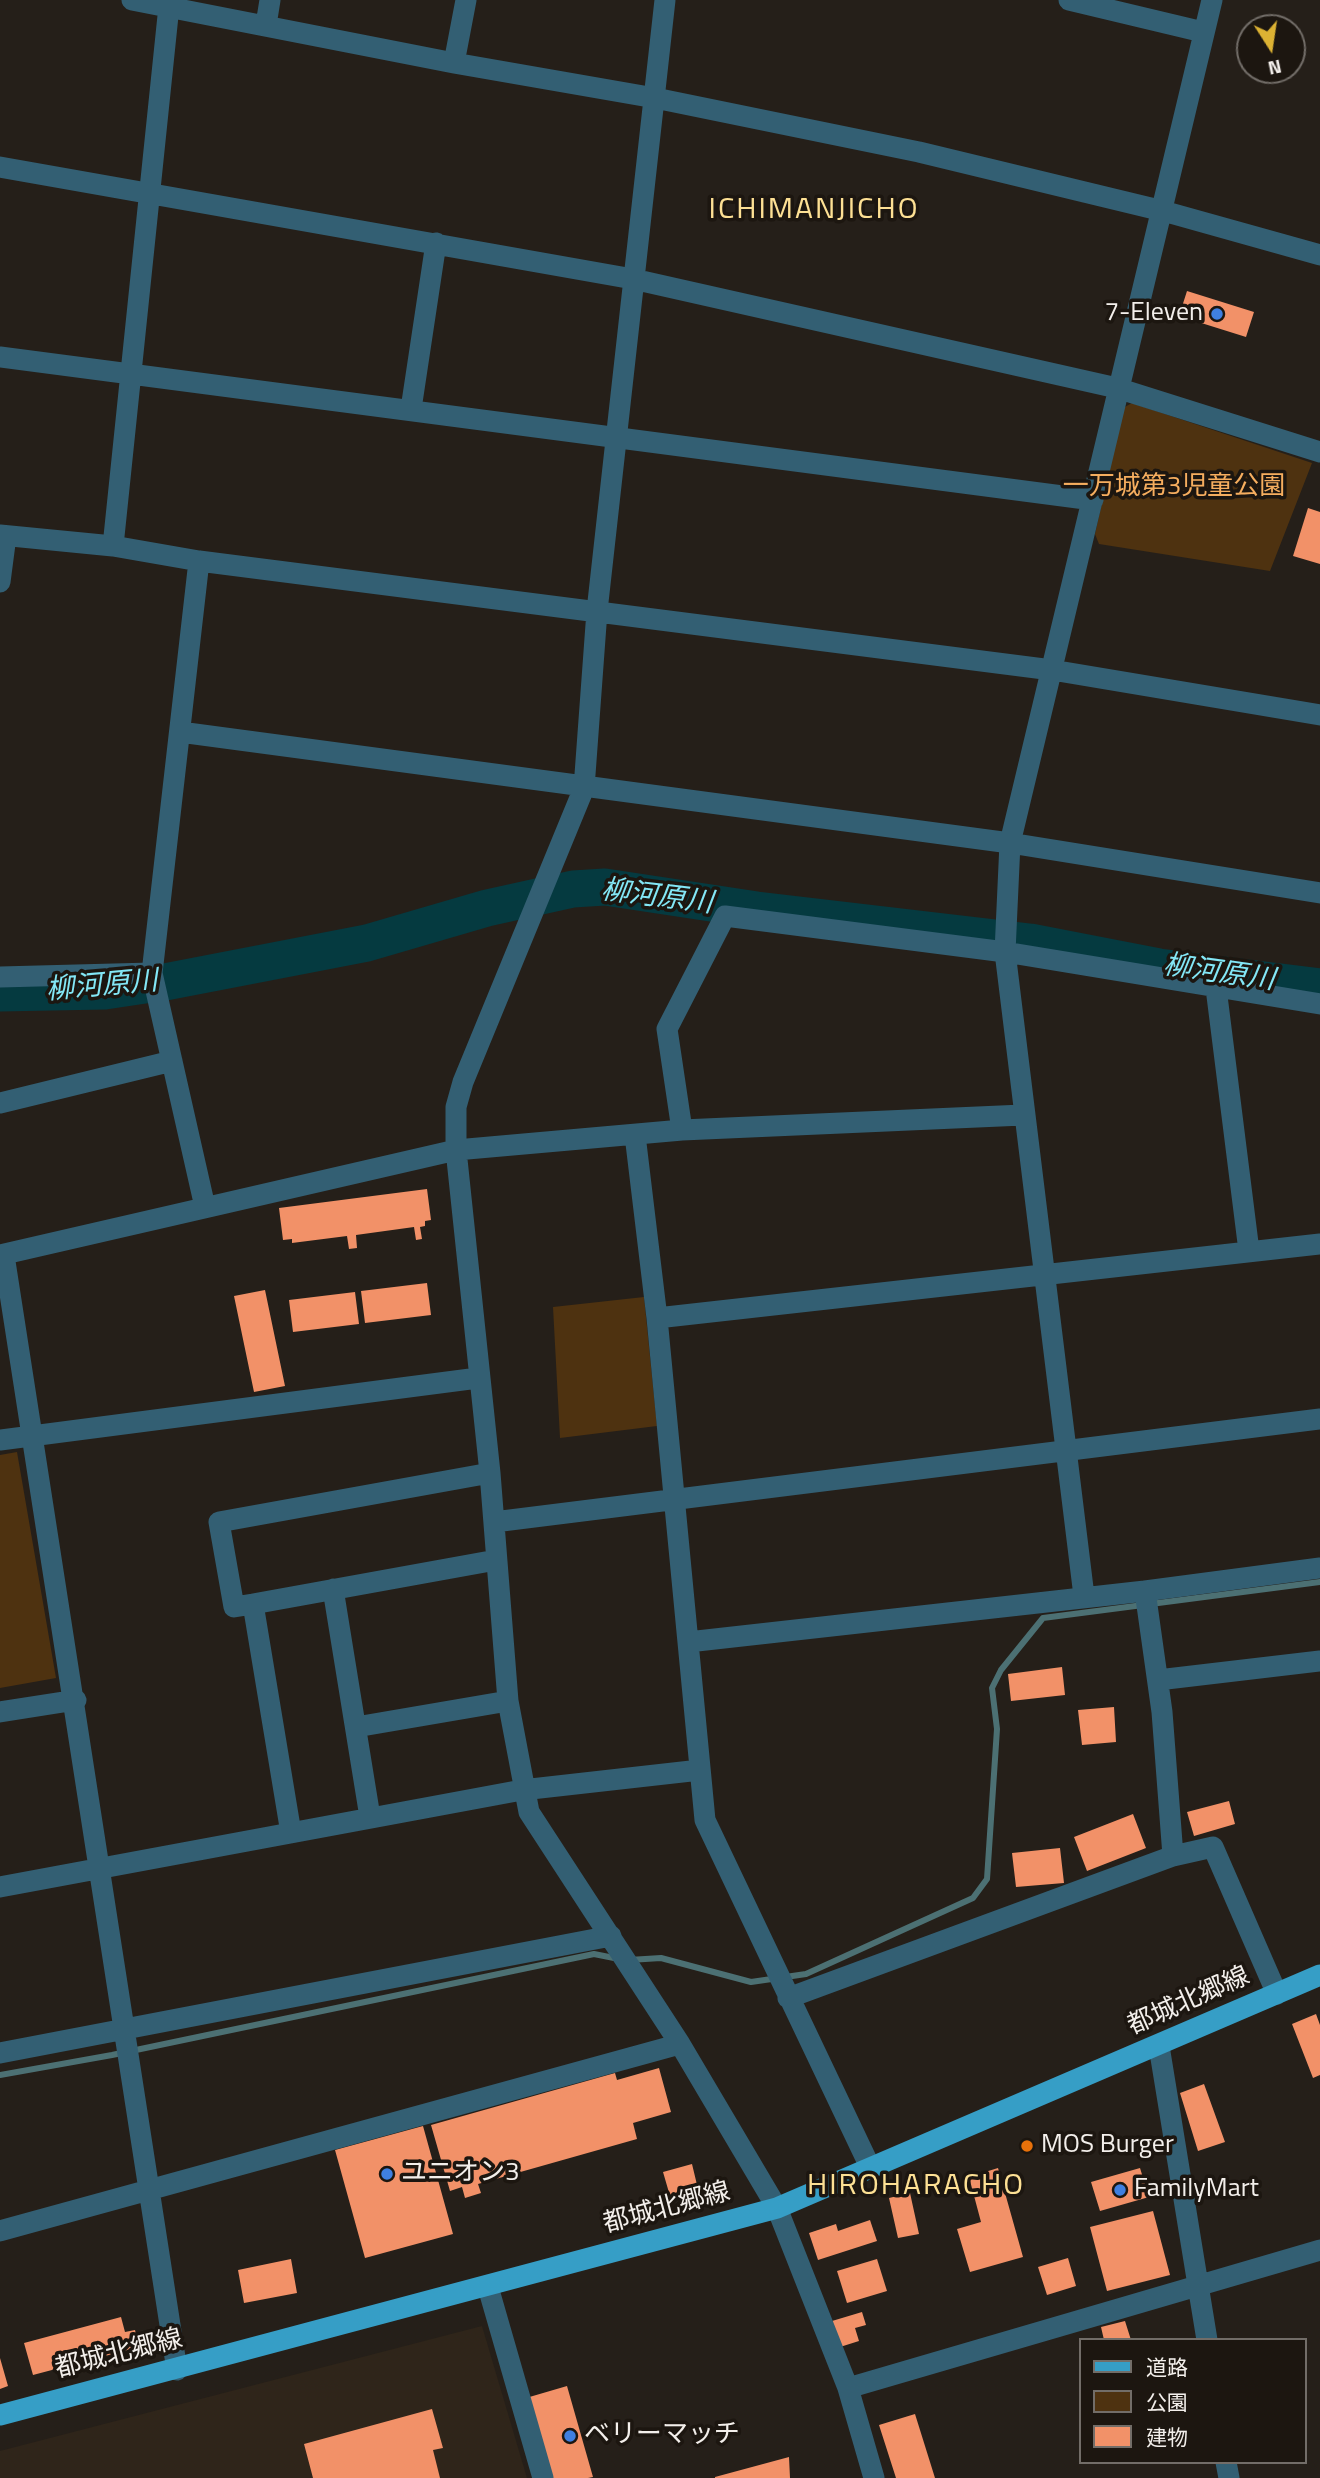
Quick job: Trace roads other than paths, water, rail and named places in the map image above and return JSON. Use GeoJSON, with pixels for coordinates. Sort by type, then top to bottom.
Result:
{"type":"FeatureCollection","features":[{"type":"Feature","properties":{"kind":"main road","name":"都城北郷線"},"geometry":{"type":"LineString","coordinates":[[0,2415],[777,2208],[1320,1975]]}},
{"type":"Feature","properties":{"kind":"street"},"geometry":{"type":"LineString","coordinates":[[132,0],[454,63],[655,98],[919,152],[1163,211],[1320,255]]}},
{"type":"Feature","properties":{"kind":"street"},"geometry":{"type":"LineString","coordinates":[[266,25],[270,0]]}},
{"type":"Feature","properties":{"kind":"street"},"geometry":{"type":"LineString","coordinates":[[454,63],[466,0]]}},
{"type":"Feature","properties":{"kind":"street"},"geometry":{"type":"LineString","coordinates":[[665,0],[597,611],[583,788],[463,1082],[456,1107],[456,1150],[490,1474],[508,1701],[522,1790],[529,1812],[680,2044],[777,2208],[848,2388],[874,2478]]}},
{"type":"Feature","properties":{"kind":"street"},"geometry":{"type":"LineString","coordinates":[[1069,0],[1203,32]]}},
{"type":"Feature","properties":{"kind":"street"},"geometry":{"type":"LineString","coordinates":[[1084,1596],[1023,1115],[1005,942],[1010,843],[1212,0]]}},
{"type":"Feature","properties":{"kind":"street"},"geometry":{"type":"LineString","coordinates":[[113,546],[169,6]]}},
{"type":"Feature","properties":{"kind":"street"},"geometry":{"type":"LineString","coordinates":[[0,167],[633,278],[1118,388],[1320,452]]}},
{"type":"Feature","properties":{"kind":"street"},"geometry":{"type":"LineString","coordinates":[[411,409],[436,243]]}},
{"type":"Feature","properties":{"kind":"street"},"geometry":{"type":"LineString","coordinates":[[0,357],[1093,500]]}},
{"type":"Feature","properties":{"kind":"street"},"geometry":{"type":"LineString","coordinates":[[0,582],[3,535],[113,546],[200,561],[1052,670],[1320,715]]}},
{"type":"Feature","properties":{"kind":"street"},"geometry":{"type":"LineString","coordinates":[[200,561],[152,973],[205,1207]]}},
{"type":"Feature","properties":{"kind":"street"},"geometry":{"type":"LineString","coordinates":[[180,732],[1010,843],[1320,893]]}},
{"type":"Feature","properties":{"kind":"street"},"geometry":{"type":"LineString","coordinates":[[682,1130],[667,1029],[724,916],[1005,942],[1216,988],[1320,1004]]}},
{"type":"Feature","properties":{"kind":"street"},"geometry":{"type":"LineString","coordinates":[[0,977],[152,973]]}},
{"type":"Feature","properties":{"kind":"street"},"geometry":{"type":"LineString","coordinates":[[1216,988],[1249,1251]]}},
{"type":"Feature","properties":{"kind":"street"},"geometry":{"type":"LineString","coordinates":[[0,1103],[172,1061]]}},
{"type":"Feature","properties":{"kind":"street"},"geometry":{"type":"LineString","coordinates":[[177,2370],[152,2190],[99,1869],[76,1700],[2,1255],[456,1150],[682,1130],[1023,1115]]}},
{"type":"Feature","properties":{"kind":"street"},"geometry":{"type":"LineString","coordinates":[[635,1135],[657,1318],[705,1820],[870,2169]]}},
{"type":"Feature","properties":{"kind":"street"},"geometry":{"type":"LineString","coordinates":[[657,1318],[1320,1244]]}},
{"type":"Feature","properties":{"kind":"street"},"geometry":{"type":"LineString","coordinates":[[0,1440],[478,1378]]}},
{"type":"Feature","properties":{"kind":"street"},"geometry":{"type":"LineString","coordinates":[[494,1522],[1320,1419]]}},
{"type":"Feature","properties":{"kind":"street"},"geometry":{"type":"LineString","coordinates":[[490,1474],[219,1522],[234,1607],[496,1560]]}},
{"type":"Feature","properties":{"kind":"street"},"geometry":{"type":"LineString","coordinates":[[688,1642],[1145,1591],[1320,1568]]}},
{"type":"Feature","properties":{"kind":"street"},"geometry":{"type":"LineString","coordinates":[[333,1589],[370,1816]]}},
{"type":"Feature","properties":{"kind":"street"},"geometry":{"type":"LineString","coordinates":[[1145,1591],[1158,1680],[1173,1856]]}},
{"type":"Feature","properties":{"kind":"street"},"geometry":{"type":"LineString","coordinates":[[253,1604],[291,1833]]}},
{"type":"Feature","properties":{"kind":"street"},"geometry":{"type":"LineString","coordinates":[[1158,1680],[1320,1661]]}},
{"type":"Feature","properties":{"kind":"street"},"geometry":{"type":"LineString","coordinates":[[0,1712],[76,1700]]}},
{"type":"Feature","properties":{"kind":"street"},"geometry":{"type":"LineString","coordinates":[[356,1727],[508,1701]]}},
{"type":"Feature","properties":{"kind":"street"},"geometry":{"type":"LineString","coordinates":[[0,1886],[522,1790],[700,1770]]}},
{"type":"Feature","properties":{"kind":"street"},"geometry":{"type":"LineString","coordinates":[[788,1998],[1173,1856],[1213,1847],[1277,1994]]}},
{"type":"Feature","properties":{"kind":"street"},"geometry":{"type":"LineString","coordinates":[[0,2053],[611,1936]]}},
{"type":"Feature","properties":{"kind":"street"},"geometry":{"type":"LineString","coordinates":[[0,2231],[680,2044]]}},
{"type":"Feature","properties":{"kind":"street"},"geometry":{"type":"LineString","coordinates":[[1159,2046],[1208,2338]]}},
{"type":"Feature","properties":{"kind":"street"},"geometry":{"type":"LineString","coordinates":[[848,2388],[1320,2250]]}},
{"type":"Feature","properties":{"kind":"street"},"geometry":{"type":"LineString","coordinates":[[488,2287],[543,2478]]}},
{"type":"Feature","properties":{"kind":"waterway","name":"柳河原川"},"geometry":{"type":"LineString","coordinates":[[0,993],[105,991],[165,982],[367,943],[487,908],[573,889],[605,887],[757,910],[1030,942],[1159,967],[1320,987]]}},
{"type":"Feature","properties":{"kind":"waterway"},"geometry":{"type":"LineString","coordinates":[[629,1960],[661,1958],[751,1982],[806,1974],[973,1898],[987,1879],[997,1729],[992,1688],[1001,1670],[1043,1618],[1320,1582]]}},
{"type":"Feature","properties":{"kind":"waterway"},"geometry":{"type":"LineString","coordinates":[[0,2075],[112,2055],[594,1954],[619,1959]]}},
{"type":"Feature","properties":{"kind":"place","name":"7-Eleven"},"geometry":{"type":"Point","coordinates":[1217,314]}},
{"type":"Feature","properties":{"kind":"place","name":"MOS Burger"},"geometry":{"type":"Point","coordinates":[1027,2146]}},
{"type":"Feature","properties":{"kind":"place","name":"ユニオン3"},"geometry":{"type":"Point","coordinates":[387,2174]}},
{"type":"Feature","properties":{"kind":"place","name":"FamilyMart"},"geometry":{"type":"Point","coordinates":[1120,2190]}},
{"type":"Feature","properties":{"kind":"place","name":"ベリーマッチ"},"geometry":{"type":"Point","coordinates":[570,2436]}},
{"type":"Feature","properties":{"kind":"district","name":"ICHIMANJICHO"},"geometry":{"type":"Point","coordinates":[814,211]}},
{"type":"Feature","properties":{"kind":"district","name":"HIROHARACHO"},"geometry":{"type":"Point","coordinates":[916,2187]}},
{"type":"Feature","properties":{"kind":"park label","name":"一万城第3児童公園"},"geometry":{"type":"Point","coordinates":[1174,488]}}]}
